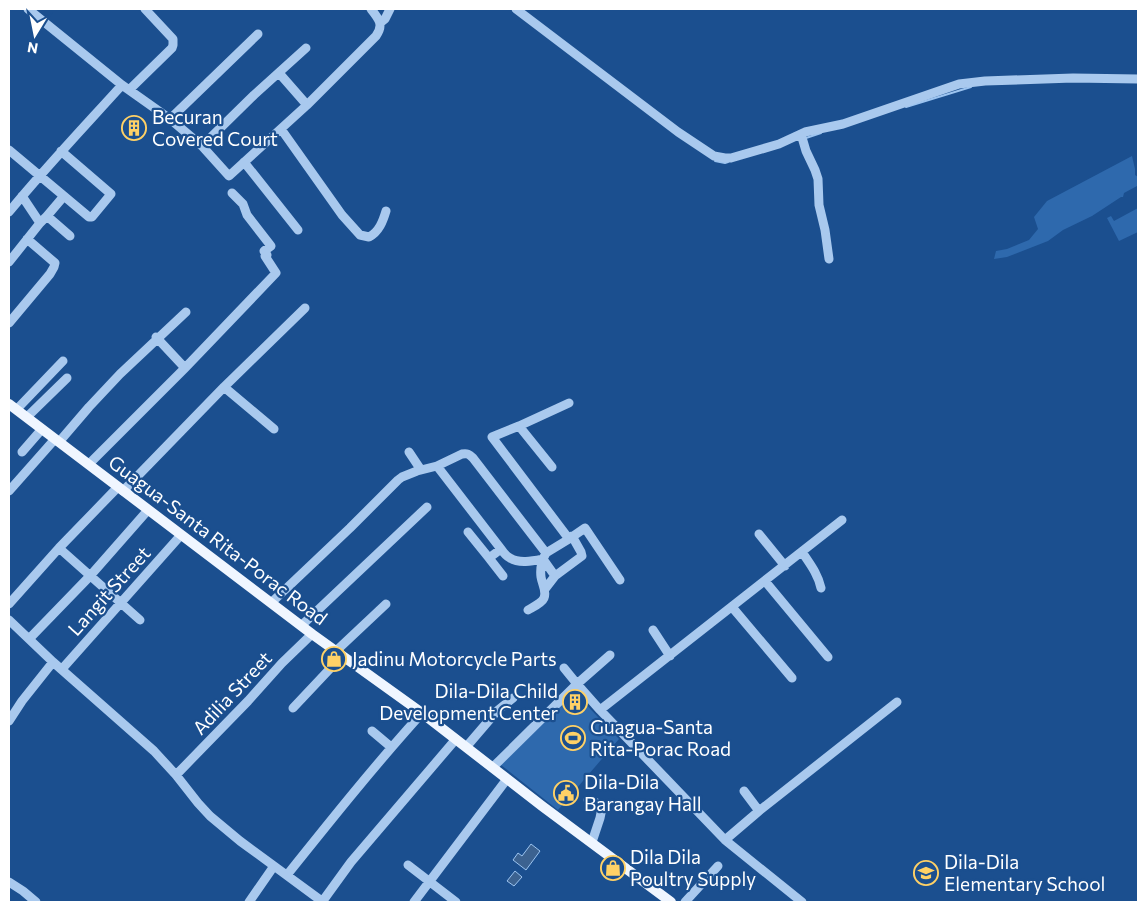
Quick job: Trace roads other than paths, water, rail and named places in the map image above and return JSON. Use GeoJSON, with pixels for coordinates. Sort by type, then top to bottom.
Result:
{"type":"FeatureCollection","features":[{"type":"Feature","properties":{"kind":"main road","name":"Guagua-Santa Rita-Porac Road"},"geometry":{"type":"LineString","coordinates":[[13,407],[312,634],[456,738],[507,779],[671,902]]}},
{"type":"Feature","properties":{"kind":"street"},"geometry":{"type":"LineString","coordinates":[[28,9],[126,87],[170,119],[202,146],[229,176],[281,129],[376,36],[380,23],[371,9]]}},
{"type":"Feature","properties":{"kind":"street"},"geometry":{"type":"LineString","coordinates":[[9,212],[61,151],[126,87],[172,48],[173,39],[145,9]]}},
{"type":"Feature","properties":{"kind":"street"},"geometry":{"type":"LineString","coordinates":[[380,23],[385,19],[390,9]]}},
{"type":"Feature","properties":{"kind":"street"},"geometry":{"type":"LineString","coordinates":[[516,9],[678,132],[720,158],[731,158],[779,144],[959,84],[1073,78],[1138,79]]}},
{"type":"Feature","properties":{"kind":"street"},"geometry":{"type":"LineString","coordinates":[[170,119],[258,34]]}},
{"type":"Feature","properties":{"kind":"street"},"geometry":{"type":"LineString","coordinates":[[202,146],[306,48]]}},
{"type":"Feature","properties":{"kind":"street"},"geometry":{"type":"LineString","coordinates":[[279,73],[307,104]]}},
{"type":"Feature","properties":{"kind":"street"},"geometry":{"type":"LineString","coordinates":[[281,129],[342,215],[360,235],[369,237],[376,233],[386,211]]}},
{"type":"Feature","properties":{"kind":"street"},"geometry":{"type":"LineString","coordinates":[[801,137],[818,179],[819,206],[829,259]]}},
{"type":"Feature","properties":{"kind":"street"},"geometry":{"type":"LineString","coordinates":[[9,150],[90,218],[94,216],[111,194],[61,151]]}},
{"type":"Feature","properties":{"kind":"street"},"geometry":{"type":"LineString","coordinates":[[244,162],[298,230]]}},
{"type":"Feature","properties":{"kind":"street"},"geometry":{"type":"LineString","coordinates":[[89,464],[276,273],[264,251],[271,246],[247,215],[243,204],[232,193]]}},
{"type":"Feature","properties":{"kind":"street"},"geometry":{"type":"LineString","coordinates":[[22,196],[40,223]]}},
{"type":"Feature","properties":{"kind":"street"},"geometry":{"type":"LineString","coordinates":[[9,262],[64,196]]}},
{"type":"Feature","properties":{"kind":"street"},"geometry":{"type":"LineString","coordinates":[[47,216],[70,236]]}},
{"type":"Feature","properties":{"kind":"street"},"geometry":{"type":"LineString","coordinates":[[9,323],[50,274],[55,263],[27,239]]}},
{"type":"Feature","properties":{"kind":"street"},"geometry":{"type":"LineString","coordinates":[[9,604],[59,548],[305,308]]}},
{"type":"Feature","properties":{"kind":"street"},"geometry":{"type":"LineString","coordinates":[[9,491],[120,374],[156,338],[186,312]]}},
{"type":"Feature","properties":{"kind":"street"},"geometry":{"type":"LineString","coordinates":[[156,338],[185,368]]}},
{"type":"Feature","properties":{"kind":"street"},"geometry":{"type":"LineString","coordinates":[[13,407],[63,361]]}},
{"type":"Feature","properties":{"kind":"street"},"geometry":{"type":"LineString","coordinates":[[27,418],[67,378]]}},
{"type":"Feature","properties":{"kind":"street"},"geometry":{"type":"LineString","coordinates":[[224,388],[274,429]]}},
{"type":"Feature","properties":{"kind":"street"},"geometry":{"type":"LineString","coordinates":[[545,589],[555,576],[582,556],[581,552],[492,438],[569,403]]}},
{"type":"Feature","properties":{"kind":"street"},"geometry":{"type":"LineString","coordinates":[[519,426],[552,467]]}},
{"type":"Feature","properties":{"kind":"street"},"geometry":{"type":"LineString","coordinates":[[22,452],[42,429]]}},
{"type":"Feature","properties":{"kind":"street"},"geometry":{"type":"LineString","coordinates":[[410,452],[421,470]]}},
{"type":"Feature","properties":{"kind":"street"},"geometry":{"type":"LineString","coordinates":[[272,602],[398,480],[409,474],[437,466],[462,454],[470,455],[544,556],[555,576]]}},
{"type":"Feature","properties":{"kind":"street"},"geometry":{"type":"LineString","coordinates":[[437,466],[501,549],[511,558],[521,561],[541,573]]}},
{"type":"Feature","properties":{"kind":"street"},"geometry":{"type":"LineString","coordinates":[[302,625],[427,508]]}},
{"type":"Feature","properties":{"kind":"street"},"geometry":{"type":"LineString","coordinates":[[29,639],[90,576],[148,510]]}},
{"type":"Feature","properties":{"kind":"street"},"geometry":{"type":"LineString","coordinates":[[600,710],[842,520]]}},
{"type":"Feature","properties":{"kind":"street"},"geometry":{"type":"LineString","coordinates":[[521,561],[531,561],[544,556],[585,528],[620,580]]}},
{"type":"Feature","properties":{"kind":"street"},"geometry":{"type":"LineString","coordinates":[[468,532],[503,576]]}},
{"type":"Feature","properties":{"kind":"street"},"geometry":{"type":"LineString","coordinates":[[759,534],[784,566]]}},
{"type":"Feature","properties":{"kind":"street","name":"Langit Street"},"geometry":{"type":"LineString","coordinates":[[62,669],[181,535]]}},
{"type":"Feature","properties":{"kind":"street"},"geometry":{"type":"LineString","coordinates":[[59,548],[140,620]]}},
{"type":"Feature","properties":{"kind":"street"},"geometry":{"type":"LineString","coordinates":[[489,558],[501,549]]}},
{"type":"Feature","properties":{"kind":"street"},"geometry":{"type":"LineString","coordinates":[[802,552],[816,572],[821,588]]}},
{"type":"Feature","properties":{"kind":"street"},"geometry":{"type":"LineString","coordinates":[[528,610],[544,599],[545,589],[541,573],[544,556]]}},
{"type":"Feature","properties":{"kind":"street"},"geometry":{"type":"LineString","coordinates":[[765,581],[828,657]]}},
{"type":"Feature","properties":{"kind":"street"},"geometry":{"type":"LineString","coordinates":[[294,708],[339,653],[386,604]]}},
{"type":"Feature","properties":{"kind":"street"},"geometry":{"type":"LineString","coordinates":[[732,607],[792,678]]}},
{"type":"Feature","properties":{"kind":"street"},"geometry":{"type":"LineString","coordinates":[[9,620],[53,662],[154,751],[210,816],[240,841],[322,902],[352,862],[456,738]]}},
{"type":"Feature","properties":{"kind":"street"},"geometry":{"type":"LineString","coordinates":[[653,630],[670,656]]}},
{"type":"Feature","properties":{"kind":"street","name":"Adilia Street"},"geometry":{"type":"LineString","coordinates":[[176,775],[312,634]]}},
{"type":"Feature","properties":{"kind":"street"},"geometry":{"type":"LineString","coordinates":[[493,767],[577,684],[610,655]]}},
{"type":"Feature","properties":{"kind":"street"},"geometry":{"type":"LineString","coordinates":[[9,721],[22,701],[53,662]]}},
{"type":"Feature","properties":{"kind":"street"},"geometry":{"type":"LineString","coordinates":[[564,668],[600,710],[725,840],[802,902]]}},
{"type":"Feature","properties":{"kind":"street"},"geometry":{"type":"LineString","coordinates":[[466,746],[497,711],[513,698]]}},
{"type":"Feature","properties":{"kind":"street"},"geometry":{"type":"LineString","coordinates":[[725,840],[897,702]]}},
{"type":"Feature","properties":{"kind":"street"},"geometry":{"type":"LineString","coordinates":[[287,875],[339,809],[422,713]]}},
{"type":"Feature","properties":{"kind":"street"},"geometry":{"type":"LineString","coordinates":[[372,732],[391,747]]}},
{"type":"Feature","properties":{"kind":"street"},"geometry":{"type":"LineString","coordinates":[[414,902],[507,779]]}},
{"type":"Feature","properties":{"kind":"street"},"geometry":{"type":"LineString","coordinates":[[744,791],[759,811]]}},
{"type":"Feature","properties":{"kind":"street"},"geometry":{"type":"LineString","coordinates":[[588,800],[600,804],[602,808],[592,842]]}},
{"type":"Feature","properties":{"kind":"street"},"geometry":{"type":"LineString","coordinates":[[408,865],[456,902]]}},
{"type":"Feature","properties":{"kind":"street"},"geometry":{"type":"LineString","coordinates":[[248,902],[274,866]]}},
{"type":"Feature","properties":{"kind":"street"},"geometry":{"type":"LineString","coordinates":[[686,902],[718,866]]}},
{"type":"Feature","properties":{"kind":"street"},"geometry":{"type":"LineString","coordinates":[[9,882],[36,902]]}},
{"type":"Feature","properties":{"kind":"waterway"},"geometry":{"type":"LineString","coordinates":[[906,107],[971,87]]}},
{"type":"Feature","properties":{"kind":"waterway"},"geometry":{"type":"LineString","coordinates":[[806,138],[821,133]]}},
{"type":"Feature","properties":{"kind":"waterway"},"geometry":{"type":"LineString","coordinates":[[715,161],[728,162]]}},
{"type":"Feature","properties":{"kind":"place","name":"Becuran Covered Court"},"geometry":{"type":"Point","coordinates":[134,128]}},
{"type":"Feature","properties":{"kind":"place","name":"Jadinu Motorcycle Parts"},"geometry":{"type":"Point","coordinates":[334,659]}},
{"type":"Feature","properties":{"kind":"place","name":"Dila-Dila Child Development Center"},"geometry":{"type":"Point","coordinates":[575,702]}},
{"type":"Feature","properties":{"kind":"place","name":"Guagua-Santa Rita-Porac Road"},"geometry":{"type":"Point","coordinates":[573,738]}},
{"type":"Feature","properties":{"kind":"place","name":"Dila-Dila Barangay Hall"},"geometry":{"type":"Point","coordinates":[566,793]}},
{"type":"Feature","properties":{"kind":"place","name":"Dila Dila Poultry Supply"},"geometry":{"type":"Point","coordinates":[613,868]}},
{"type":"Feature","properties":{"kind":"place","name":"Dila-Dila Elementary School"},"geometry":{"type":"Point","coordinates":[926,873]}}]}
